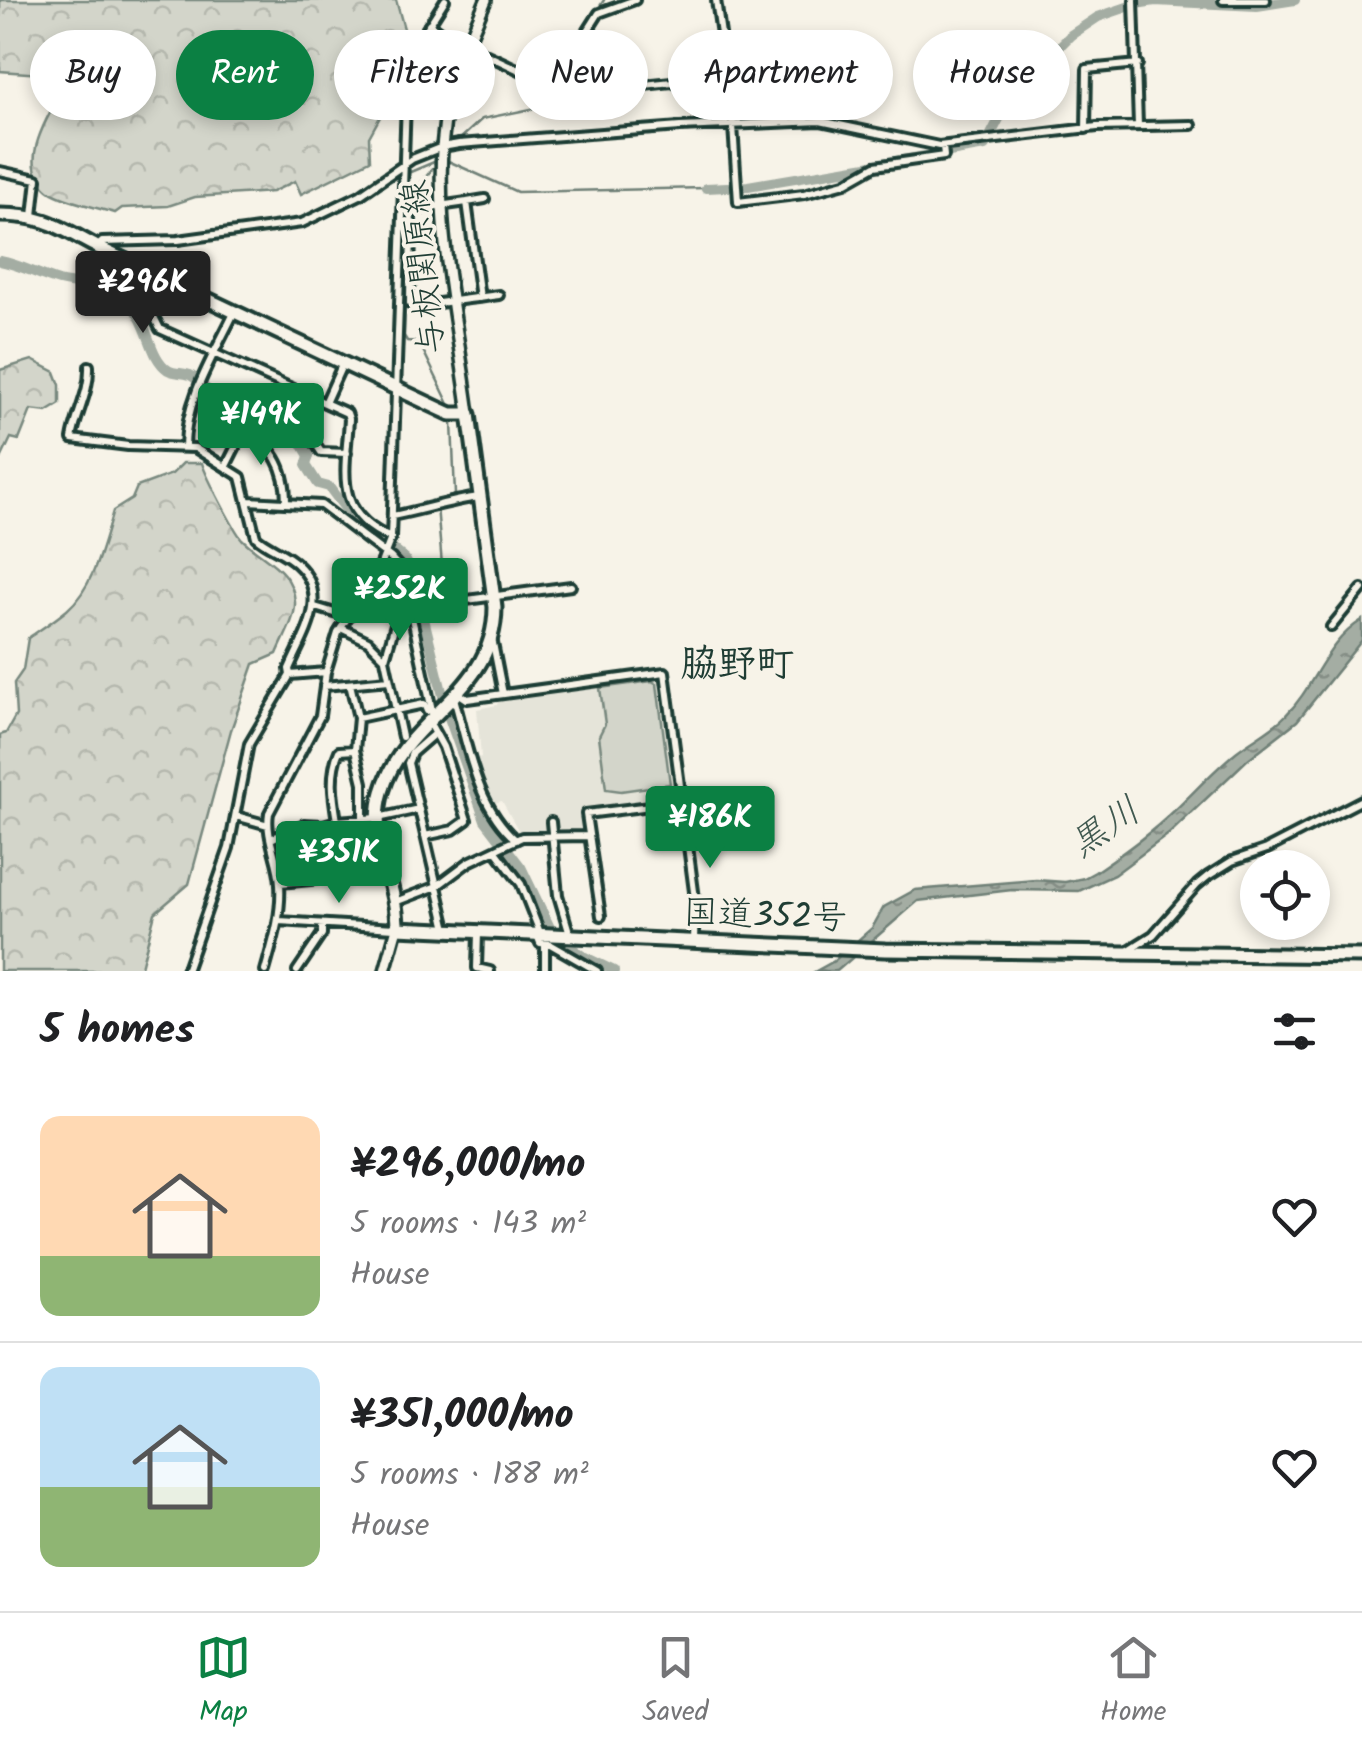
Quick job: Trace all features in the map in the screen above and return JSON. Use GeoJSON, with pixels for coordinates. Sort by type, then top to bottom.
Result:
{"type":"FeatureCollection","features":[{"type":"Feature","properties":{"kind":"highway"},"geometry":{"type":"LineString","coordinates":[[0,215],[33,216],[451,414],[469,414],[493,597],[492,638],[480,667],[406,745],[382,792],[378,818],[397,928]]}},
{"type":"Feature","properties":{"kind":"highway","name":"国道352号"},"geometry":{"type":"LineString","coordinates":[[397,928],[542,938],[885,950],[1362,956]]}},
{"type":"Feature","properties":{"kind":"main road","name":"与板関原線"},"geometry":{"type":"LineString","coordinates":[[473,30],[486,0]]}},
{"type":"Feature","properties":{"kind":"main road","name":"与板関原線"},"geometry":{"type":"LineString","coordinates":[[446,120],[442,205],[469,414]]}},
{"type":"Feature","properties":{"kind":"main road"},"geometry":{"type":"LineString","coordinates":[[384,971],[397,928]]}},
{"type":"Feature","properties":{"kind":"street"},"geometry":{"type":"LineString","coordinates":[[265,971],[279,921],[280,882],[268,824],[270,813],[320,716],[326,672],[341,628],[386,554],[390,539],[407,71],[445,0]]}},
{"type":"Feature","properties":{"kind":"street"},"geometry":{"type":"LineString","coordinates":[[587,30],[598,13],[636,0]]}},
{"type":"Feature","properties":{"kind":"street"},"geometry":{"type":"LineString","coordinates":[[716,0],[720,30]]}},
{"type":"Feature","properties":{"kind":"street"},"geometry":{"type":"LineString","coordinates":[[1134,0],[1138,126]]}},
{"type":"Feature","properties":{"kind":"street"},"geometry":{"type":"LineString","coordinates":[[1222,0],[1266,0]]}},
{"type":"Feature","properties":{"kind":"street"},"geometry":{"type":"LineString","coordinates":[[429,24],[438,30]]}},
{"type":"Feature","properties":{"kind":"street"},"geometry":{"type":"LineString","coordinates":[[1086,129],[1087,69],[1138,64]]}},
{"type":"Feature","properties":{"kind":"street"},"geometry":{"type":"LineString","coordinates":[[732,120],[738,202],[838,186],[875,166],[944,156],[944,146]]}},
{"type":"Feature","properties":{"kind":"street"},"geometry":{"type":"LineString","coordinates":[[97,247],[102,242],[178,240],[302,222],[360,195],[404,164],[442,147],[732,124],[832,122],[944,146],[1086,129],[1192,125]]}},
{"type":"Feature","properties":{"kind":"street"},"geometry":{"type":"LineString","coordinates":[[0,171],[37,179],[33,216]]}},
{"type":"Feature","properties":{"kind":"street"},"geometry":{"type":"LineString","coordinates":[[485,199],[411,210],[409,302],[412,306],[499,295]]}},
{"type":"Feature","properties":{"kind":"street"},"geometry":{"type":"LineString","coordinates":[[468,202],[480,298]]}},
{"type":"Feature","properties":{"kind":"street"},"geometry":{"type":"LineString","coordinates":[[161,277],[148,305],[160,329],[349,416],[346,497],[358,514],[390,539]]}},
{"type":"Feature","properties":{"kind":"street"},"geometry":{"type":"LineString","coordinates":[[186,448],[188,417],[234,312]]}},
{"type":"Feature","properties":{"kind":"street"},"geometry":{"type":"LineString","coordinates":[[326,403],[343,363]]}},
{"type":"Feature","properties":{"kind":"street"},"geometry":{"type":"LineString","coordinates":[[89,366],[90,388],[78,409],[72,440],[195,448],[226,466],[244,483],[256,537],[302,568],[315,607],[289,669],[290,675],[249,744],[236,816],[186,971]]}},
{"type":"Feature","properties":{"kind":"street"},"geometry":{"type":"LineString","coordinates":[[306,394],[298,417],[317,448],[322,452],[347,453]]}},
{"type":"Feature","properties":{"kind":"street"},"geometry":{"type":"LineString","coordinates":[[226,466],[243,432],[256,437],[279,463],[286,502]]}},
{"type":"Feature","properties":{"kind":"street"},"geometry":{"type":"LineString","coordinates":[[392,516],[433,508],[444,501],[481,496]]}},
{"type":"Feature","properties":{"kind":"street"},"geometry":{"type":"LineString","coordinates":[[248,502],[326,507],[400,568],[432,720],[406,761],[448,930]]}},
{"type":"Feature","properties":{"kind":"street"},"geometry":{"type":"LineString","coordinates":[[429,605],[571,586]]}},
{"type":"Feature","properties":{"kind":"street"},"geometry":{"type":"LineString","coordinates":[[1332,627],[1362,589]]}},
{"type":"Feature","properties":{"kind":"street"},"geometry":{"type":"LineString","coordinates":[[402,737],[386,659],[406,597]]}},
{"type":"Feature","properties":{"kind":"street"},"geometry":{"type":"LineString","coordinates":[[315,607],[348,618]]}},
{"type":"Feature","properties":{"kind":"street"},"geometry":{"type":"LineString","coordinates":[[341,628],[368,641],[386,659]]}},
{"type":"Feature","properties":{"kind":"street"},"geometry":{"type":"LineString","coordinates":[[492,638],[503,694]]}},
{"type":"Feature","properties":{"kind":"street"},"geometry":{"type":"LineString","coordinates":[[290,675],[326,672]]}},
{"type":"Feature","properties":{"kind":"street"},"geometry":{"type":"LineString","coordinates":[[515,840],[498,823],[488,805],[454,697],[467,699],[665,672],[696,910],[694,942]]}},
{"type":"Feature","properties":{"kind":"street"},"geometry":{"type":"LineString","coordinates":[[324,686],[389,680]]}},
{"type":"Feature","properties":{"kind":"street"},"geometry":{"type":"LineString","coordinates":[[350,684],[358,718],[354,750],[363,784],[362,819]]}},
{"type":"Feature","properties":{"kind":"street"},"geometry":{"type":"LineString","coordinates":[[358,718],[424,704],[443,746],[467,820],[453,830],[425,836]]}},
{"type":"Feature","properties":{"kind":"street"},"geometry":{"type":"LineString","coordinates":[[337,820],[332,776],[335,758],[338,751],[354,750]]}},
{"type":"Feature","properties":{"kind":"street"},"geometry":{"type":"LineString","coordinates":[[1124,953],[1153,935],[1208,876],[1362,800]]}},
{"type":"Feature","properties":{"kind":"street"},"geometry":{"type":"LineString","coordinates":[[601,916],[586,814],[683,802]]}},
{"type":"Feature","properties":{"kind":"street"},"geometry":{"type":"LineString","coordinates":[[271,839],[304,824],[323,825],[419,810]]}},
{"type":"Feature","properties":{"kind":"street"},"geometry":{"type":"LineString","coordinates":[[236,816],[268,824]]}},
{"type":"Feature","properties":{"kind":"street"},"geometry":{"type":"LineString","coordinates":[[551,822],[561,910],[568,936]]}},
{"type":"Feature","properties":{"kind":"street"},"geometry":{"type":"LineString","coordinates":[[394,902],[437,886],[469,862],[515,840],[589,836]]}},
{"type":"Feature","properties":{"kind":"street"},"geometry":{"type":"LineString","coordinates":[[496,849],[522,884],[542,938],[544,971]]}},
{"type":"Feature","properties":{"kind":"street"},"geometry":{"type":"LineString","coordinates":[[280,882],[349,877],[385,868]]}},
{"type":"Feature","properties":{"kind":"street"},"geometry":{"type":"LineString","coordinates":[[279,921],[397,928]]}},
{"type":"Feature","properties":{"kind":"street"},"geometry":{"type":"LineString","coordinates":[[297,971],[322,934],[322,924]]}},
{"type":"Feature","properties":{"kind":"street"},"geometry":{"type":"LineString","coordinates":[[478,932],[477,968],[490,971]]}},
{"type":"Feature","properties":{"kind":"street"},"geometry":{"type":"LineString","coordinates":[[542,938],[597,971]]}},
{"type":"Feature","properties":{"kind":"shaded area"},"geometry":{"type":"Polygon","coordinates":[[[659,678],[673,799],[583,811],[585,833],[521,835],[502,801],[490,804],[474,759],[481,757],[477,709],[497,705],[499,698],[659,678]]]}},
{"type":"Feature","properties":{"kind":"green space"},"geometry":{"type":"Polygon","coordinates":[[[0,0],[396,0],[404,30],[334,30],[334,120],[378,120],[369,137],[370,160],[301,194],[295,181],[272,192],[195,197],[168,206],[122,208],[115,213],[48,190],[38,178],[36,149],[46,120],[156,120],[156,30],[30,30],[30,73],[0,71],[0,0]]]}},
{"type":"Feature","properties":{"kind":"green space"},"geometry":{"type":"Polygon","coordinates":[[[32,360],[55,372],[60,404],[47,412],[31,410],[19,440],[11,438],[0,461],[0,370],[32,360]]]}},
{"type":"Feature","properties":{"kind":"green space"},"geometry":{"type":"Polygon","coordinates":[[[183,463],[202,463],[242,539],[289,581],[295,602],[291,622],[277,654],[254,664],[231,730],[189,884],[155,913],[140,971],[0,971],[0,735],[6,733],[16,715],[14,683],[23,670],[28,638],[67,610],[84,589],[113,511],[132,499],[137,487],[172,474],[183,463]]]}},
{"type":"Feature","properties":{"kind":"green space"},"geometry":{"type":"Polygon","coordinates":[[[652,681],[657,684],[670,784],[621,791],[606,789],[599,736],[605,724],[600,688],[652,681]]]}},
{"type":"Feature","properties":{"kind":"water"},"geometry":{"type":"Polygon","coordinates":[[[1362,620],[1362,640],[1297,721],[1247,760],[1170,833],[1114,875],[1079,891],[1012,890],[918,901],[837,971],[816,971],[834,961],[872,928],[884,907],[915,890],[1036,880],[1065,882],[1095,872],[1146,835],[1228,759],[1280,720],[1338,641],[1362,620]]]}},
{"type":"Feature","properties":{"kind":"waterway"},"geometry":{"type":"LineString","coordinates":[[600,6],[604,0]]}},
{"type":"Feature","properties":{"kind":"waterway"},"geometry":{"type":"LineString","coordinates":[[706,188],[748,186],[985,146],[1000,117],[1050,56],[1071,35],[1098,17],[1155,1],[1257,6],[1295,0]]}},
{"type":"Feature","properties":{"kind":"waterway"},"geometry":{"type":"LineString","coordinates":[[458,141],[482,119],[515,112]]}},
{"type":"Feature","properties":{"kind":"waterway"},"geometry":{"type":"LineString","coordinates":[[446,160],[517,192],[706,188]]}},
{"type":"Feature","properties":{"kind":"waterway"},"geometry":{"type":"LineString","coordinates":[[408,173],[434,162]]}},
{"type":"Feature","properties":{"kind":"waterway"},"geometry":{"type":"LineString","coordinates":[[433,168],[408,199],[404,336],[407,341],[419,342],[450,406]]}},
{"type":"Feature","properties":{"kind":"waterway"},"geometry":{"type":"LineString","coordinates":[[148,244],[306,226],[400,176]]}},
{"type":"Feature","properties":{"kind":"waterway"},"geometry":{"type":"LineString","coordinates":[[0,261],[59,281],[100,288],[127,301],[140,317],[162,365],[190,375],[216,395],[286,423],[309,456],[306,465],[318,484],[329,487],[347,511],[405,559],[413,574],[447,712],[485,820],[521,867],[552,932],[581,955],[614,971]]}},
{"type":"Feature","properties":{"kind":"waterway"},"geometry":{"type":"LineString","coordinates":[[439,500],[455,495],[452,422]]}},
{"type":"Feature","properties":{"kind":"waterway"},"geometry":{"type":"LineString","coordinates":[[437,506],[442,565]]}},
{"type":"Feature","properties":{"kind":"district","name":"脇野町"},"geometry":{"type":"Point","coordinates":[737,666]}},
{"type":"Feature","properties":{"kind":"water label","name":"黒川"},"geometry":{"type":"Point","coordinates":[1106,829]}}]}
